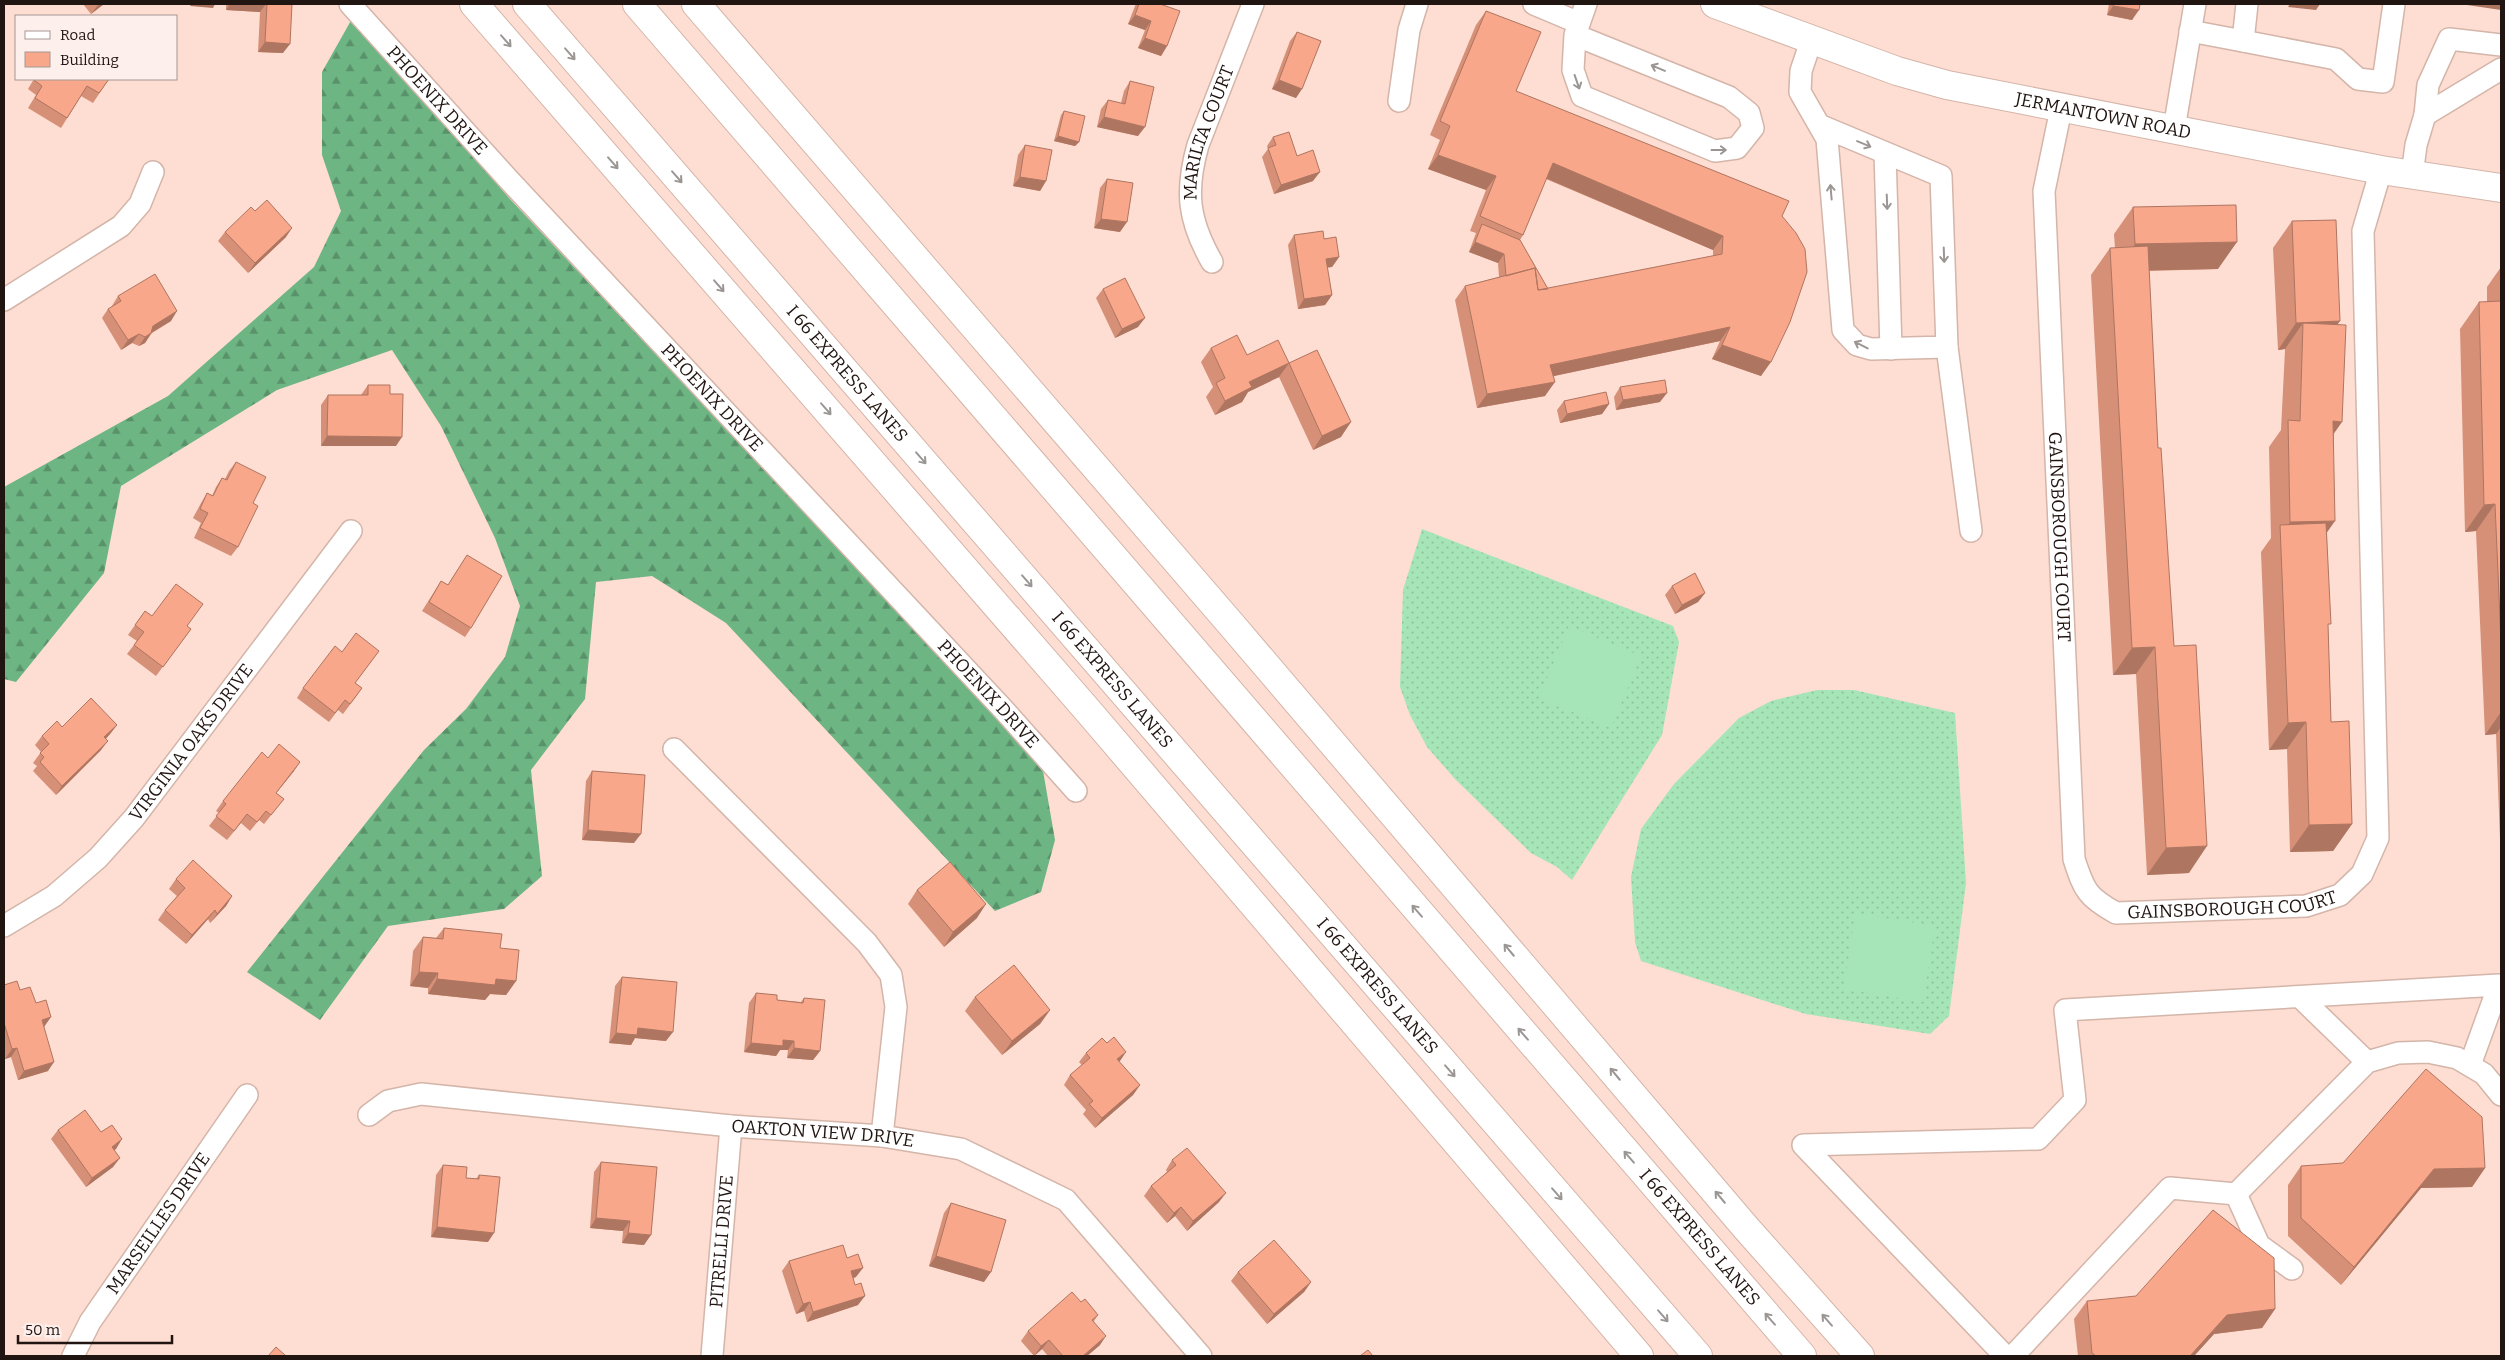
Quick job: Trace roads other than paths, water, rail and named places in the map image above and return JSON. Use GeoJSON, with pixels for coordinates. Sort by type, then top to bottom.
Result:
{"type":"FeatureCollection","features":[{"type":"Feature","properties":{"kind":"main road"},"geometry":{"type":"LineString","coordinates":[[474,4],[1082,704],[1638,1356]]}},
{"type":"Feature","properties":{"kind":"main road","name":"I 66 EXPRESS LANES"},"geometry":{"type":"LineString","coordinates":[[527,4],[1698,1356]]}},
{"type":"Feature","properties":{"kind":"main road","name":"I 66 EXPRESS LANES"},"geometry":{"type":"LineString","coordinates":[[637,4],[1802,1356]]}},
{"type":"Feature","properties":{"kind":"main road"},"geometry":{"type":"LineString","coordinates":[[696,4],[1230,623],[1747,1229],[1860,1356]]}},
{"type":"Feature","properties":{"kind":"main road","name":"JERMANTOWN ROAD"},"geometry":{"type":"LineString","coordinates":[[1715,4],[1810,41],[1914,76],[2062,108],[2381,170],[2501,188]]}},
{"type":"Feature","properties":{"kind":"street","name":"PHOENIX DRIVE"},"geometry":{"type":"LineString","coordinates":[[350,4],[509,180],[1003,709],[1076,791]]}},
{"type":"Feature","properties":{"kind":"street","name":"MARILTA COURT"},"geometry":{"type":"LineString","coordinates":[[1212,262],[1198,238],[1194,224],[1189,184],[1191,169],[1198,145],[1253,4]]}},
{"type":"Feature","properties":{"kind":"street"},"geometry":{"type":"LineString","coordinates":[[1399,101],[1409,30],[1417,4]]}},
{"type":"Feature","properties":{"kind":"street"},"geometry":{"type":"LineString","coordinates":[[1534,4],[1580,20],[1729,97],[1749,113],[1753,128],[1737,148],[1715,152],[1582,96],[1573,70],[1580,20]]}},
{"type":"Feature","properties":{"kind":"street"},"geometry":{"type":"LineString","coordinates":[[2174,129],[2195,4]]}},
{"type":"Feature","properties":{"kind":"street"},"geometry":{"type":"LineString","coordinates":[[2242,41],[2247,4]]}},
{"type":"Feature","properties":{"kind":"street"},"geometry":{"type":"LineString","coordinates":[[2190,31],[2336,59],[2358,79],[2383,82],[2394,4]]}},
{"type":"Feature","properties":{"kind":"street"},"geometry":{"type":"LineString","coordinates":[[2412,175],[2416,146],[2425,115],[2428,84],[2449,39],[2501,45]]}},
{"type":"Feature","properties":{"kind":"street"},"geometry":{"type":"LineString","coordinates":[[1810,41],[1801,72],[1800,92],[1826,139],[1842,330],[1857,345],[1871,349],[1948,347]]}},
{"type":"Feature","properties":{"kind":"street"},"geometry":{"type":"LineString","coordinates":[[2425,115],[2501,69]]}},
{"type":"Feature","properties":{"kind":"street","name":"GAINSBOROUGH COURT"},"geometry":{"type":"LineString","coordinates":[[2062,108],[2044,191],[2074,859],[2082,886],[2097,902],[2116,913],[2306,906],[2340,895],[2362,874],[2378,838],[2363,231],[2381,170]]}},
{"type":"Feature","properties":{"kind":"street"},"geometry":{"type":"LineString","coordinates":[[1819,125],[1941,176],[1948,347],[1971,531]]}},
{"type":"Feature","properties":{"kind":"street"},"geometry":{"type":"LineString","coordinates":[[1885,153],[1892,349]]}},
{"type":"Feature","properties":{"kind":"street"},"geometry":{"type":"LineString","coordinates":[[4,300],[121,226],[140,204],[153,172]]}},
{"type":"Feature","properties":{"kind":"street","name":"VIRGINIA OAKS DRIVE"},"geometry":{"type":"LineString","coordinates":[[4,926],[54,896],[98,858],[134,818],[352,531]]}},
{"type":"Feature","properties":{"kind":"street"},"geometry":{"type":"LineString","coordinates":[[674,749],[867,943],[892,975],[896,1007],[882,1136]]}},
{"type":"Feature","properties":{"kind":"street"},"geometry":{"type":"LineString","coordinates":[[2005,1356],[1803,1145],[2038,1140],[2075,1100],[2065,1010],[2500,985],[2470,1065]]}},
{"type":"Feature","properties":{"kind":"street"},"geometry":{"type":"LineString","coordinates":[[2300,997],[2367,1062]]}},
{"type":"Feature","properties":{"kind":"street"},"geometry":{"type":"LineString","coordinates":[[2236,1194],[2367,1062],[2398,1053],[2428,1052],[2457,1058],[2484,1074],[2501,1095]]}},
{"type":"Feature","properties":{"kind":"street","name":"OAKTON VIEW DRIVE"},"geometry":{"type":"LineString","coordinates":[[369,1115],[388,1101],[421,1094],[731,1126],[882,1136],[961,1149],[1066,1200],[1201,1356]]}},
{"type":"Feature","properties":{"kind":"street","name":"MARSEILLES DRIVE"},"geometry":{"type":"LineString","coordinates":[[73,1356],[90,1322],[247,1095]]}},
{"type":"Feature","properties":{"kind":"street","name":"PITRELLI DRIVE"},"geometry":{"type":"LineString","coordinates":[[712,1356],[731,1126]]}},
{"type":"Feature","properties":{"kind":"street"},"geometry":{"type":"LineString","coordinates":[[2013,1356],[2170,1188],[2236,1194]]}},
{"type":"Feature","properties":{"kind":"street"},"geometry":{"type":"LineString","coordinates":[[2236,1194],[2259,1245],[2292,1269]]}}]}
